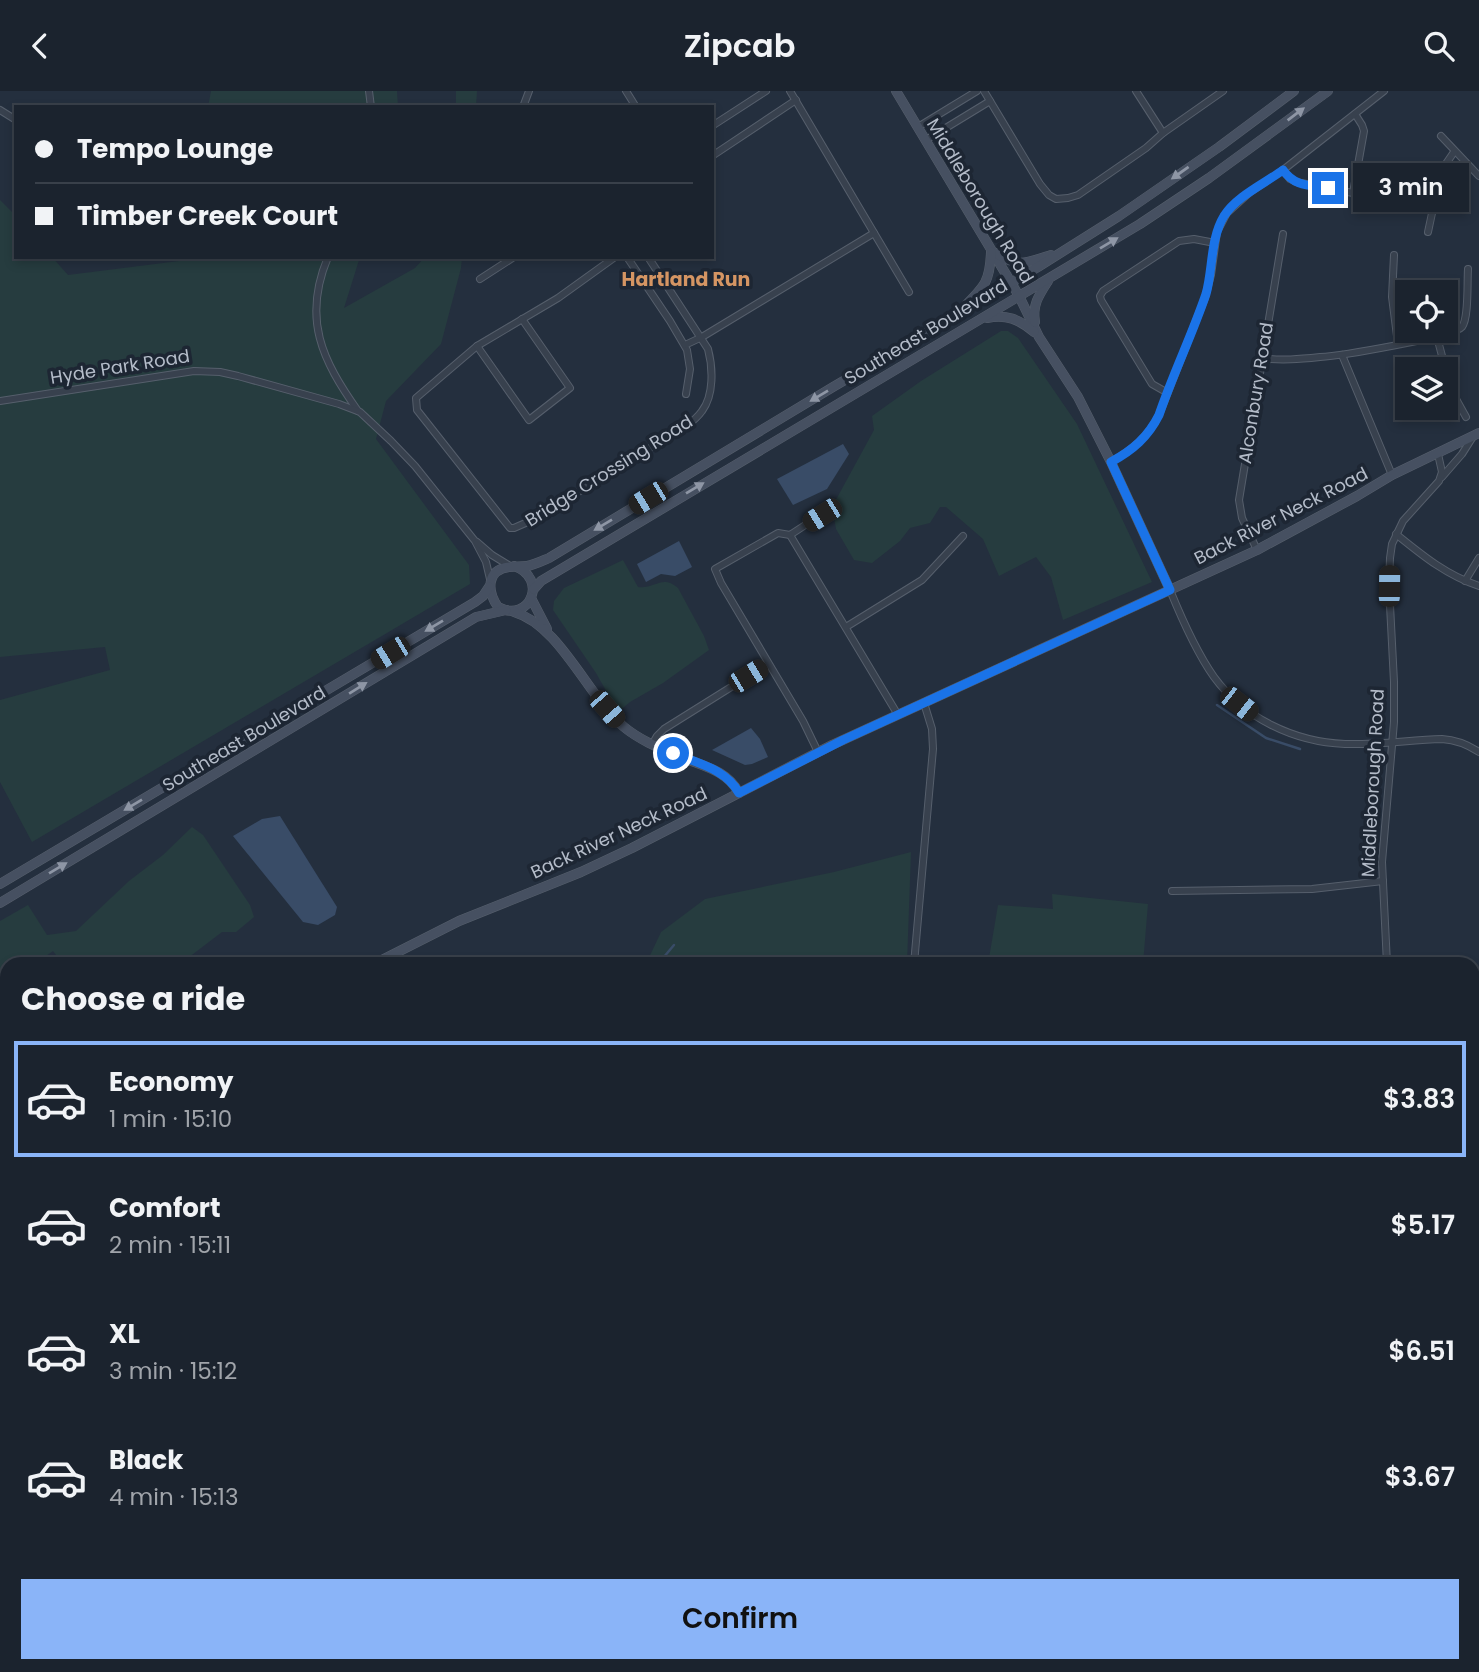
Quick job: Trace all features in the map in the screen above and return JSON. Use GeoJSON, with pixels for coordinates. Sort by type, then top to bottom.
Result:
{"type":"FeatureCollection","features":[{"type":"Feature","properties":{"kind":"main road","name":"Middleborough Road"},"geometry":{"type":"LineString","coordinates":[[896,91],[1012,283],[1039,337],[1078,397],[1170,590]]}},
{"type":"Feature","properties":{"kind":"main road","name":"Southeast Boulevard"},"geometry":{"type":"LineString","coordinates":[[512,566],[528,566],[549,558],[1012,283],[1119,216],[1294,91]]}},
{"type":"Feature","properties":{"kind":"main road","name":"Southeast Boulevard"},"geometry":{"type":"LineString","coordinates":[[533,593],[541,580],[1140,224],[1209,178],[1328,91]]}},
{"type":"Feature","properties":{"kind":"main road"},"geometry":{"type":"LineString","coordinates":[[991,250],[1014,264],[1066,250]]}},
{"type":"Feature","properties":{"kind":"main road"},"geometry":{"type":"LineString","coordinates":[[955,316],[989,277],[991,250]]}},
{"type":"Feature","properties":{"kind":"main road"},"geometry":{"type":"LineString","coordinates":[[1039,337],[1034,319],[1035,300],[1050,278]]}},
{"type":"Feature","properties":{"kind":"main road"},"geometry":{"type":"LineString","coordinates":[[978,320],[998,316],[1013,318],[1039,337]]}},
{"type":"Feature","properties":{"kind":"main road","name":"Back River Neck Road"},"geometry":{"type":"LineString","coordinates":[[388,957],[459,921],[632,848],[818,752],[1257,550],[1392,475],[1477,434]]}},
{"type":"Feature","properties":{"kind":"main road"},"geometry":{"type":"LineString","coordinates":[[549,634],[533,593],[531,579],[526,572],[512,566],[502,568],[490,584],[498,607],[524,615],[549,634],[618,722],[652,745],[723,774],[739,793]]}},
{"type":"Feature","properties":{"kind":"main road","name":"Southeast Boulevard"},"geometry":{"type":"LineString","coordinates":[[0,884],[475,602],[483,596],[490,584]]}},
{"type":"Feature","properties":{"kind":"main road"},"geometry":{"type":"LineString","coordinates":[[510,611],[525,607],[533,593]]}},
{"type":"Feature","properties":{"kind":"main road","name":"Southeast Boulevard"},"geometry":{"type":"LineString","coordinates":[[0,903],[476,617],[510,611]]}},
{"type":"Feature","properties":{"kind":"street"},"geometry":{"type":"LineString","coordinates":[[714,125],[766,91]]}},
{"type":"Feature","properties":{"kind":"street"},"geometry":{"type":"LineString","coordinates":[[790,91],[909,292]]}},
{"type":"Feature","properties":{"kind":"street"},"geometry":{"type":"LineString","coordinates":[[918,127],[977,91]]}},
{"type":"Feature","properties":{"kind":"street"},"geometry":{"type":"LineString","coordinates":[[984,91],[1040,184],[1056,199],[1073,197],[1084,191],[1223,91]]}},
{"type":"Feature","properties":{"kind":"street"},"geometry":{"type":"LineString","coordinates":[[1136,91],[1163,133]]}},
{"type":"Feature","properties":{"kind":"street"},"geometry":{"type":"LineString","coordinates":[[1111,462],[1129,451],[1150,431],[1159,415],[1205,298],[1219,227],[1227,213],[1249,193],[1283,170],[1384,91]]}},
{"type":"Feature","properties":{"kind":"street"},"geometry":{"type":"LineString","coordinates":[[714,155],[796,100]]}},
{"type":"Feature","properties":{"kind":"street"},"geometry":{"type":"LineString","coordinates":[[926,140],[990,101]]}},
{"type":"Feature","properties":{"kind":"street"},"geometry":{"type":"LineString","coordinates":[[1283,170],[1296,182],[1353,193],[1364,131],[1355,114]]}},
{"type":"Feature","properties":{"kind":"street"},"geometry":{"type":"LineString","coordinates":[[1441,136],[1479,176]]}},
{"type":"Feature","properties":{"kind":"street"},"geometry":{"type":"LineString","coordinates":[[1428,232],[1441,171],[1454,152]]}},
{"type":"Feature","properties":{"kind":"street"},"geometry":{"type":"LineString","coordinates":[[685,345],[874,233]]}},
{"type":"Feature","properties":{"kind":"street","name":"Alconbury Road"},"geometry":{"type":"LineString","coordinates":[[1257,550],[1242,518],[1239,501],[1283,235]]}},
{"type":"Feature","properties":{"kind":"street"},"geometry":{"type":"LineString","coordinates":[[1166,392],[1152,384],[1100,296],[1103,291],[1180,241],[1194,239],[1215,243]]}},
{"type":"Feature","properties":{"kind":"street"},"geometry":{"type":"LineString","coordinates":[[1394,255],[1393,310],[1398,344]]}},
{"type":"Feature","properties":{"kind":"street"},"geometry":{"type":"LineString","coordinates":[[327,259],[319,284],[317,328],[330,367],[360,412]]}},
{"type":"Feature","properties":{"kind":"street"},"geometry":{"type":"LineString","coordinates":[[480,279],[510,259]]}},
{"type":"Feature","properties":{"kind":"street"},"geometry":{"type":"LineString","coordinates":[[522,319],[570,388],[529,420],[477,346],[522,319],[558,298],[612,259]]}},
{"type":"Feature","properties":{"kind":"street"},"geometry":{"type":"LineString","coordinates":[[628,259],[685,345],[690,363],[686,394]]}},
{"type":"Feature","properties":{"kind":"street","name":"Bridge Crossing Road"},"geometry":{"type":"LineString","coordinates":[[477,346],[416,398],[417,410],[510,527],[514,528],[692,422],[703,410],[708,398],[711,374],[708,349],[649,259]]}},
{"type":"Feature","properties":{"kind":"street"},"geometry":{"type":"LineString","coordinates":[[1458,330],[1466,315],[1468,269]]}},
{"type":"Feature","properties":{"kind":"street"},"geometry":{"type":"LineString","coordinates":[[1261,358],[1342,355],[1404,343]]}},
{"type":"Feature","properties":{"kind":"street"},"geometry":{"type":"LineString","coordinates":[[1439,343],[1451,390],[1465,417]]}},
{"type":"Feature","properties":{"kind":"street"},"geometry":{"type":"LineString","coordinates":[[1342,355],[1392,475]]}},
{"type":"Feature","properties":{"kind":"street","name":"Hyde Park Road"},"geometry":{"type":"LineString","coordinates":[[0,401],[170,373],[206,371],[238,376],[339,404],[360,412],[415,466],[475,541],[486,562],[490,584]]}},
{"type":"Feature","properties":{"kind":"street","name":"Middleborough Road"},"geometry":{"type":"LineString","coordinates":[[1387,957],[1382,845],[1394,741],[1390,558],[1396,534],[1403,521],[1477,434]]}},
{"type":"Feature","properties":{"kind":"street"},"geometry":{"type":"LineString","coordinates":[[1438,454],[1443,472],[1439,481]]}},
{"type":"Feature","properties":{"kind":"street"},"geometry":{"type":"LineString","coordinates":[[818,752],[803,721],[715,569],[778,533],[790,535],[822,515]]}},
{"type":"Feature","properties":{"kind":"street"},"geometry":{"type":"LineString","coordinates":[[1396,534],[1437,566],[1465,582],[1479,586]]}},
{"type":"Feature","properties":{"kind":"street"},"geometry":{"type":"LineString","coordinates":[[790,535],[898,715]]}},
{"type":"Feature","properties":{"kind":"street"},"geometry":{"type":"LineString","coordinates":[[846,627],[922,580],[963,536]]}},
{"type":"Feature","properties":{"kind":"street","name":"Hyde Park Road"},"geometry":{"type":"LineString","coordinates":[[475,541],[512,566]]}},
{"type":"Feature","properties":{"kind":"street"},"geometry":{"type":"LineString","coordinates":[[1465,582],[1479,558]]}},
{"type":"Feature","properties":{"kind":"street"},"geometry":{"type":"LineString","coordinates":[[1170,590],[1207,667],[1227,692],[1252,714],[1287,732],[1324,742],[1345,744],[1442,739],[1467,744],[1479,752]]}},
{"type":"Feature","properties":{"kind":"street"},"geometry":{"type":"LineString","coordinates":[[652,745],[664,729],[768,664]]}},
{"type":"Feature","properties":{"kind":"street"},"geometry":{"type":"LineString","coordinates":[[916,957],[933,749],[932,729],[924,703]]}},
{"type":"Feature","properties":{"kind":"street"},"geometry":{"type":"LineString","coordinates":[[1172,891],[1312,889],[1383,881]]}},
{"type":"Feature","properties":{"kind":"green space"},"geometry":{"type":"Polygon","coordinates":[[[211,91],[397,91],[398,105],[208,105],[211,91]]]}},
{"type":"Feature","properties":{"kind":"green space"},"geometry":{"type":"Polygon","coordinates":[[[456,91],[477,91],[476,105],[456,105],[456,91]]]}},
{"type":"Feature","properties":{"kind":"green space"},"geometry":{"type":"Polygon","coordinates":[[[0,200],[14,214],[14,259],[54,259],[68,275],[180,259],[359,259],[344,308],[415,268],[423,259],[462,259],[441,344],[386,401],[376,439],[469,565],[470,584],[32,842],[0,782],[0,700],[110,670],[105,647],[0,657],[0,200]]]}},
{"type":"Feature","properties":{"kind":"green space"},"geometry":{"type":"Polygon","coordinates":[[[1001,331],[1008,331],[1018,338],[1077,424],[1152,582],[1063,620],[1051,577],[1036,557],[999,576],[983,539],[946,507],[940,507],[930,523],[910,528],[900,541],[872,563],[854,560],[836,529],[832,507],[874,430],[872,416],[921,381],[1001,331]]]}},
{"type":"Feature","properties":{"kind":"green space"},"geometry":{"type":"Polygon","coordinates":[[[623,560],[638,587],[668,582],[678,588],[709,650],[618,712],[596,673],[553,610],[554,601],[564,588],[623,560]]]}},
{"type":"Feature","properties":{"kind":"green space"},"geometry":{"type":"Polygon","coordinates":[[[192,827],[203,835],[250,905],[254,917],[236,932],[222,932],[189,957],[58,957],[53,951],[45,957],[0,957],[0,921],[28,905],[47,935],[76,931],[129,881],[163,855],[192,827]]]}},
{"type":"Feature","properties":{"kind":"green space"},"geometry":{"type":"Polygon","coordinates":[[[911,852],[907,957],[649,957],[661,932],[705,899],[834,872],[911,852]]]}},
{"type":"Feature","properties":{"kind":"green space"},"geometry":{"type":"Polygon","coordinates":[[[1052,894],[1148,904],[1144,957],[989,957],[998,905],[1053,909],[1052,894]]]}},
{"type":"Feature","properties":{"kind":"water"},"geometry":{"type":"Polygon","coordinates":[[[843,444],[849,454],[827,489],[793,505],[777,479],[843,444]]]}},
{"type":"Feature","properties":{"kind":"water"},"geometry":{"type":"Polygon","coordinates":[[[679,541],[692,567],[675,576],[661,574],[646,582],[637,564],[679,541]]]}},
{"type":"Feature","properties":{"kind":"water"},"geometry":{"type":"Polygon","coordinates":[[[751,728],[760,739],[768,757],[745,765],[712,750],[751,728]]]}},
{"type":"Feature","properties":{"kind":"water"},"geometry":{"type":"Polygon","coordinates":[[[280,816],[337,907],[335,915],[318,925],[303,922],[233,836],[262,819],[280,816]]]}},
{"type":"Feature","properties":{"kind":"waterway"},"geometry":{"type":"LineString","coordinates":[[1217,705],[1266,738],[1300,749]]}},
{"type":"Feature","properties":{"kind":"waterway"},"geometry":{"type":"LineString","coordinates":[[664,957],[674,945]]}},
{"type":"Feature","properties":{"kind":"district","name":"Hartland Run"},"geometry":{"type":"Point","coordinates":[686,279]}},
{"type":"Feature","properties":{"kind":"route"},"geometry":{"type":"LineString","coordinates":[[673,753],[723,774],[739,793],[843,740],[1170,590],[1111,462],[1142,440],[1159,415],[1205,298],[1217,232],[1227,213],[1249,193],[1283,170],[1296,182],[1328,188]]}}]}
